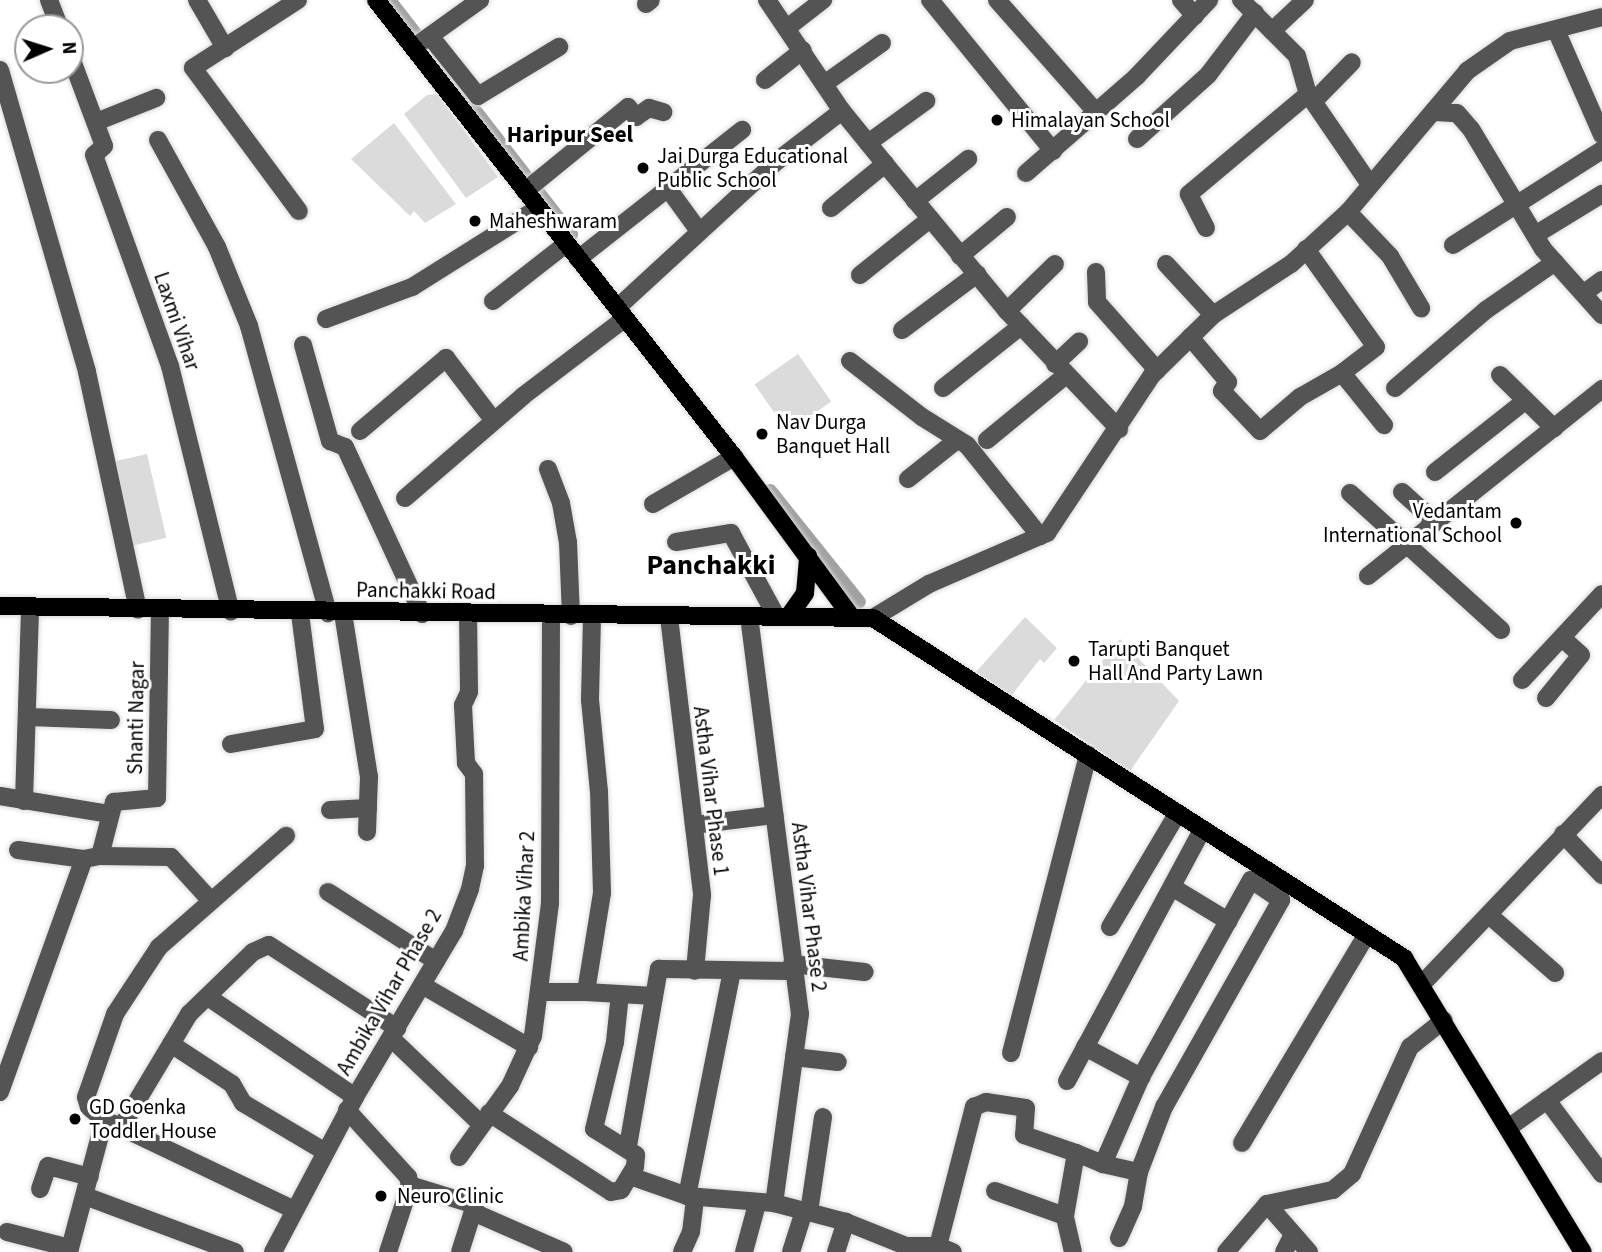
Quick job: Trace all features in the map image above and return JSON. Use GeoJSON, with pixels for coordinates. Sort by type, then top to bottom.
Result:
{"type":"FeatureCollection","features":[{"type":"Feature","properties":{"kind":"main road"},"geometry":{"type":"LineString","coordinates":[[376,0],[422,42],[529,186],[538,208],[566,244],[583,255],[851,616]]}},
{"type":"Feature","properties":{"kind":"main road"},"geometry":{"type":"LineString","coordinates":[[783,616],[805,593],[808,556]]}},
{"type":"Feature","properties":{"kind":"main road","name":"Panchakki Road"},"geometry":{"type":"LineString","coordinates":[[0,606],[300,613],[873,618]]}},
{"type":"Feature","properties":{"kind":"main road"},"geometry":{"type":"LineString","coordinates":[[873,618],[1404,958],[1423,983],[1583,1252]]}},
{"type":"Feature","properties":{"kind":"street"},"geometry":{"type":"LineString","coordinates":[[197,0],[225,48]]}},
{"type":"Feature","properties":{"kind":"street"},"geometry":{"type":"LineString","coordinates":[[298,0],[193,68],[299,211]]}},
{"type":"Feature","properties":{"kind":"street"},"geometry":{"type":"LineString","coordinates":[[480,0],[422,42],[478,96],[559,47]]}},
{"type":"Feature","properties":{"kind":"street"},"geometry":{"type":"LineString","coordinates":[[767,0],[842,111],[960,256],[1060,370],[1119,429]]}},
{"type":"Feature","properties":{"kind":"street"},"geometry":{"type":"LineString","coordinates":[[787,27],[823,0]]}},
{"type":"Feature","properties":{"kind":"street"},"geometry":{"type":"LineString","coordinates":[[930,0],[1053,150]]}},
{"type":"Feature","properties":{"kind":"street"},"geometry":{"type":"LineString","coordinates":[[997,0],[1096,112]]}},
{"type":"Feature","properties":{"kind":"street"},"geometry":{"type":"LineString","coordinates":[[1181,0],[1195,16]]}},
{"type":"Feature","properties":{"kind":"street"},"geometry":{"type":"LineString","coordinates":[[1026,173],[1096,112],[1209,0]]}},
{"type":"Feature","properties":{"kind":"street"},"geometry":{"type":"LineString","coordinates":[[1241,0],[1301,61],[1311,97],[1369,183]]}},
{"type":"Feature","properties":{"kind":"street"},"geometry":{"type":"LineString","coordinates":[[1272,31],[1305,0]]}},
{"type":"Feature","properties":{"kind":"street"},"geometry":{"type":"LineString","coordinates":[[1137,139],[1208,75],[1255,13]]}},
{"type":"Feature","properties":{"kind":"street"},"geometry":{"type":"LineString","coordinates":[[873,618],[929,584],[1046,533],[1157,370],[1213,315],[1306,249],[1348,212],[1369,183],[1435,112],[1467,71],[1490,52],[1510,41],[1602,17]]}},
{"type":"Feature","properties":{"kind":"street"},"geometry":{"type":"LineString","coordinates":[[1556,30],[1602,135]]}},
{"type":"Feature","properties":{"kind":"street"},"geometry":{"type":"LineString","coordinates":[[824,84],[882,43]]}},
{"type":"Feature","properties":{"kind":"street"},"geometry":{"type":"LineString","coordinates":[[765,80],[803,50]]}},
{"type":"Feature","properties":{"kind":"street"},"geometry":{"type":"LineString","coordinates":[[1206,228],[1189,194],[1352,62]]}},
{"type":"Feature","properties":{"kind":"street"},"geometry":{"type":"LineString","coordinates":[[0,71],[87,372],[138,610]]}},
{"type":"Feature","properties":{"kind":"street","name":"Laxmi Vihar"},"geometry":{"type":"LineString","coordinates":[[81,84],[104,146],[94,155],[170,366],[231,612]]}},
{"type":"Feature","properties":{"kind":"street"},"geometry":{"type":"LineString","coordinates":[[96,122],[156,98]]}},
{"type":"Feature","properties":{"kind":"street"},"geometry":{"type":"LineString","coordinates":[[868,143],[926,101]]}},
{"type":"Feature","properties":{"kind":"street"},"geometry":{"type":"LineString","coordinates":[[529,186],[628,107],[636,117],[649,107],[663,112]]}},
{"type":"Feature","properties":{"kind":"street"},"geometry":{"type":"LineString","coordinates":[[405,498],[622,308],[699,231],[842,111]]}},
{"type":"Feature","properties":{"kind":"street"},"geometry":{"type":"LineString","coordinates":[[1435,112],[1457,113],[1471,129],[1535,235],[1602,315]]}},
{"type":"Feature","properties":{"kind":"street"},"geometry":{"type":"LineString","coordinates":[[583,255],[742,130]]}},
{"type":"Feature","properties":{"kind":"street"},"geometry":{"type":"LineString","coordinates":[[158,140],[217,247],[249,327],[336,613],[369,777],[368,832]]}},
{"type":"Feature","properties":{"kind":"street"},"geometry":{"type":"LineString","coordinates":[[1453,245],[1518,207],[1602,150]]}},
{"type":"Feature","properties":{"kind":"street"},"geometry":{"type":"LineString","coordinates":[[915,201],[968,159]]}},
{"type":"Feature","properties":{"kind":"street"},"geometry":{"type":"LineString","coordinates":[[831,208],[885,164]]}},
{"type":"Feature","properties":{"kind":"street"},"geometry":{"type":"LineString","coordinates":[[667,187],[699,231]]}},
{"type":"Feature","properties":{"kind":"street"},"geometry":{"type":"LineString","coordinates":[[1535,235],[1602,194]]}},
{"type":"Feature","properties":{"kind":"street"},"geometry":{"type":"LineString","coordinates":[[326,320],[412,287],[538,208]]}},
{"type":"Feature","properties":{"kind":"street"},"geometry":{"type":"LineString","coordinates":[[1348,212],[1390,256],[1421,308]]}},
{"type":"Feature","properties":{"kind":"street"},"geometry":{"type":"LineString","coordinates":[[960,256],[1007,217]]}},
{"type":"Feature","properties":{"kind":"street"},"geometry":{"type":"LineString","coordinates":[[860,275],[930,219]]}},
{"type":"Feature","properties":{"kind":"street"},"geometry":{"type":"LineString","coordinates":[[493,301],[566,244]]}},
{"type":"Feature","properties":{"kind":"street"},"geometry":{"type":"LineString","coordinates":[[1190,337],[1228,382],[1222,391],[1260,431],[1300,397],[1342,373],[1376,347],[1306,249]]}},
{"type":"Feature","properties":{"kind":"street"},"geometry":{"type":"LineString","coordinates":[[1395,388],[1486,310],[1555,262]]}},
{"type":"Feature","properties":{"kind":"street"},"geometry":{"type":"LineString","coordinates":[[1007,311],[1055,264]]}},
{"type":"Feature","properties":{"kind":"street"},"geometry":{"type":"LineString","coordinates":[[1166,264],[1213,315]]}},
{"type":"Feature","properties":{"kind":"street"},"geometry":{"type":"LineString","coordinates":[[1096,272],[1097,302],[1157,370]]}},
{"type":"Feature","properties":{"kind":"street"},"geometry":{"type":"LineString","coordinates":[[902,330],[977,274]]}},
{"type":"Feature","properties":{"kind":"street"},"geometry":{"type":"LineString","coordinates":[[1584,293],[1602,280]]}},
{"type":"Feature","properties":{"kind":"street"},"geometry":{"type":"LineString","coordinates":[[943,388],[1021,326]]}},
{"type":"Feature","properties":{"kind":"street"},"geometry":{"type":"LineString","coordinates":[[987,440],[1060,370],[1079,342]]}},
{"type":"Feature","properties":{"kind":"street"},"geometry":{"type":"LineString","coordinates":[[303,345],[330,441],[345,447],[422,614]]}},
{"type":"Feature","properties":{"kind":"street"},"geometry":{"type":"LineString","coordinates":[[360,431],[446,358],[494,421]]}},
{"type":"Feature","properties":{"kind":"street"},"geometry":{"type":"LineString","coordinates":[[850,361],[967,445],[1040,536]]}},
{"type":"Feature","properties":{"kind":"street"},"geometry":{"type":"LineString","coordinates":[[1342,373],[1384,425]]}},
{"type":"Feature","properties":{"kind":"street"},"geometry":{"type":"LineString","coordinates":[[1500,375],[1554,428]]}},
{"type":"Feature","properties":{"kind":"street"},"geometry":{"type":"LineString","coordinates":[[1368,576],[1602,389]]}},
{"type":"Feature","properties":{"kind":"street"},"geometry":{"type":"LineString","coordinates":[[1435,472],[1525,401]]}},
{"type":"Feature","properties":{"kind":"street"},"geometry":{"type":"LineString","coordinates":[[908,479],[957,440]]}},
{"type":"Feature","properties":{"kind":"street"},"geometry":{"type":"LineString","coordinates":[[653,504],[734,457]]}},
{"type":"Feature","properties":{"kind":"street"},"geometry":{"type":"LineString","coordinates":[[548,469],[561,503],[568,542],[570,616]]}},
{"type":"Feature","properties":{"kind":"street"},"geometry":{"type":"LineString","coordinates":[[1402,492],[1434,521]]}},
{"type":"Feature","properties":{"kind":"street"},"geometry":{"type":"LineString","coordinates":[[1350,493],[1501,630]]}},
{"type":"Feature","properties":{"kind":"street"},"geometry":{"type":"LineString","coordinates":[[676,542],[730,533],[783,616]]}},
{"type":"Feature","properties":{"kind":"street"},"geometry":{"type":"LineString","coordinates":[[1522,680],[1602,594]]}},
{"type":"Feature","properties":{"kind":"street"},"geometry":{"type":"LineString","coordinates":[[24,801],[30,607]]}},
{"type":"Feature","properties":{"kind":"street","name":"Shanti Nagar"},"geometry":{"type":"LineString","coordinates":[[109,814],[114,802],[157,798],[160,611]]}},
{"type":"Feature","properties":{"kind":"street"},"geometry":{"type":"LineString","coordinates":[[231,744],[315,729],[300,613]]}},
{"type":"Feature","properties":{"kind":"street","name":"Ambika Vihar Phase 2"},"geometry":{"type":"LineString","coordinates":[[273,1252],[292,1209],[324,1151],[454,931],[475,866],[474,774],[466,763],[463,705],[469,692],[468,614]]}},
{"type":"Feature","properties":{"kind":"street","name":"Ambika Vihar 2"},"geometry":{"type":"LineString","coordinates":[[459,1157],[510,1086],[529,1047],[540,992],[550,902],[551,616]]}},
{"type":"Feature","properties":{"kind":"street","name":"Astha Vihar Phase 2"},"geometry":{"type":"LineString","coordinates":[[744,1252],[765,1204],[800,1014],[749,616]]}},
{"type":"Feature","properties":{"kind":"street"},"geometry":{"type":"LineString","coordinates":[[586,992],[602,893],[599,791],[590,700],[592,617]]}},
{"type":"Feature","properties":{"kind":"street","name":"Astha Vihar Phase 1"},"geometry":{"type":"LineString","coordinates":[[669,617],[702,895],[695,971]]}},
{"type":"Feature","properties":{"kind":"street"},"geometry":{"type":"LineString","coordinates":[[1546,698],[1581,655],[1562,638]]}},
{"type":"Feature","properties":{"kind":"street"},"geometry":{"type":"LineString","coordinates":[[28,717],[111,720]]}},
{"type":"Feature","properties":{"kind":"street"},"geometry":{"type":"LineString","coordinates":[[1011,1054],[1088,755]]}},
{"type":"Feature","properties":{"kind":"street"},"geometry":{"type":"LineString","coordinates":[[1423,983],[1602,795]]}},
{"type":"Feature","properties":{"kind":"street"},"geometry":{"type":"LineString","coordinates":[[0,796],[109,814],[0,1092]]}},
{"type":"Feature","properties":{"kind":"street"},"geometry":{"type":"LineString","coordinates":[[330,810],[368,808]]}},
{"type":"Feature","properties":{"kind":"street"},"geometry":{"type":"LineString","coordinates":[[1110,927],[1177,814]]}},
{"type":"Feature","properties":{"kind":"street"},"geometry":{"type":"LineString","coordinates":[[694,825],[774,815]]}},
{"type":"Feature","properties":{"kind":"street"},"geometry":{"type":"LineString","coordinates":[[1067,1081],[1202,830]]}},
{"type":"Feature","properties":{"kind":"street"},"geometry":{"type":"LineString","coordinates":[[1563,834],[1602,875]]}},
{"type":"Feature","properties":{"kind":"street"},"geometry":{"type":"LineString","coordinates":[[286,836],[159,947],[115,1014],[86,1097],[89,1107],[104,1120],[122,1126],[292,1209]]}},
{"type":"Feature","properties":{"kind":"street"},"geometry":{"type":"LineString","coordinates":[[18,850],[92,858],[171,857],[211,901]]}},
{"type":"Feature","properties":{"kind":"street"},"geometry":{"type":"LineString","coordinates":[[1140,875],[1228,921]]}},
{"type":"Feature","properties":{"kind":"street"},"geometry":{"type":"LineString","coordinates":[[1104,1164],[1141,1077],[1251,880],[1281,900],[1171,1095],[1139,1172],[1133,1206],[1119,1238]]}},
{"type":"Feature","properties":{"kind":"street"},"geometry":{"type":"LineString","coordinates":[[328,892],[436,961]]}},
{"type":"Feature","properties":{"kind":"street"},"geometry":{"type":"LineString","coordinates":[[1489,915],[1555,973]]}},
{"type":"Feature","properties":{"kind":"street"},"geometry":{"type":"LineString","coordinates":[[1242,1143],[1366,936]]}},
{"type":"Feature","properties":{"kind":"street"},"geometry":{"type":"LineString","coordinates":[[122,1126],[189,1014],[253,952],[269,945],[394,1033],[485,1118],[611,1192],[621,1190],[630,1176],[636,1155],[628,1146],[594,1129],[615,1042],[620,994]]}},
{"type":"Feature","properties":{"kind":"street"},"geometry":{"type":"LineString","coordinates":[[628,1146],[659,969],[732,971],[792,967],[865,972]]}},
{"type":"Feature","properties":{"kind":"street"},"geometry":{"type":"LineString","coordinates":[[682,1252],[691,1232],[691,1197],[732,971]]}},
{"type":"Feature","properties":{"kind":"street"},"geometry":{"type":"LineString","coordinates":[[422,985],[529,1047]]}},
{"type":"Feature","properties":{"kind":"street"},"geometry":{"type":"LineString","coordinates":[[540,992],[654,996]]}},
{"type":"Feature","properties":{"kind":"street"},"geometry":{"type":"LineString","coordinates":[[208,997],[351,1104],[408,1177],[410,1185],[388,1252]]}},
{"type":"Feature","properties":{"kind":"street"},"geometry":{"type":"LineString","coordinates":[[1227,1252],[1267,1204],[1333,1190],[1352,1174],[1409,1047],[1444,1020]]}},
{"type":"Feature","properties":{"kind":"street"},"geometry":{"type":"LineString","coordinates":[[172,1044],[232,1084],[243,1104],[324,1151]]}},
{"type":"Feature","properties":{"kind":"street"},"geometry":{"type":"LineString","coordinates":[[1085,1047],[1141,1077]]}},
{"type":"Feature","properties":{"kind":"street"},"geometry":{"type":"LineString","coordinates":[[794,1058],[838,1062]]}},
{"type":"Feature","properties":{"kind":"street"},"geometry":{"type":"LineString","coordinates":[[1508,1128],[1602,1061]]}},
{"type":"Feature","properties":{"kind":"street"},"geometry":{"type":"LineString","coordinates":[[1547,1100],[1602,1174]]}},
{"type":"Feature","properties":{"kind":"street"},"geometry":{"type":"LineString","coordinates":[[630,1176],[691,1197],[765,1204],[807,1212],[846,1222],[906,1246],[945,1249],[974,1107],[986,1102],[1026,1108],[1024,1135],[1104,1164],[1139,1172]]}},
{"type":"Feature","properties":{"kind":"street"},"geometry":{"type":"LineString","coordinates":[[791,1252],[807,1212],[823,1117]]}},
{"type":"Feature","properties":{"kind":"street"},"geometry":{"type":"LineString","coordinates":[[7,1232],[70,1250],[104,1120]]}},
{"type":"Feature","properties":{"kind":"street"},"geometry":{"type":"LineString","coordinates":[[1073,1252],[1065,1216],[1076,1153]]}},
{"type":"Feature","properties":{"kind":"street"},"geometry":{"type":"LineString","coordinates":[[40,1189],[48,1166],[90,1177]]}},
{"type":"Feature","properties":{"kind":"street"},"geometry":{"type":"LineString","coordinates":[[410,1185],[475,1205],[460,1252]]}},
{"type":"Feature","properties":{"kind":"street"},"geometry":{"type":"LineString","coordinates":[[995,1191],[1065,1216]]}},
{"type":"Feature","properties":{"kind":"street"},"geometry":{"type":"LineString","coordinates":[[85,1196],[235,1252]]}},
{"type":"Feature","properties":{"kind":"street"},"geometry":{"type":"LineString","coordinates":[[1267,1204],[1309,1252]]}},
{"type":"Feature","properties":{"kind":"street"},"geometry":{"type":"LineString","coordinates":[[472,1212],[564,1252]]}},
{"type":"Feature","properties":{"kind":"street"},"geometry":{"type":"LineString","coordinates":[[836,1252],[846,1222]]}},
{"type":"Feature","properties":{"kind":"street"},"geometry":{"type":"LineString","coordinates":[[1284,1252],[1293,1234]]}},
{"type":"Feature","properties":{"kind":"shaded area"},"geometry":{"type":"Polygon","coordinates":[[[437,94],[498,177],[466,198],[404,114],[427,95],[437,94]]]}},
{"type":"Feature","properties":{"kind":"shaded area"},"geometry":{"type":"Polygon","coordinates":[[[394,123],[456,204],[425,223],[414,211],[410,216],[351,159],[394,123]]]}},
{"type":"Feature","properties":{"kind":"shaded area"},"geometry":{"type":"Polygon","coordinates":[[[798,354],[831,402],[788,432],[755,384],[798,354]]]}},
{"type":"Feature","properties":{"kind":"shaded area"},"geometry":{"type":"Polygon","coordinates":[[[147,454],[166,538],[132,546],[113,462],[147,454]]]}},
{"type":"Feature","properties":{"kind":"shaded area"},"geometry":{"type":"Polygon","coordinates":[[[1025,617],[1057,648],[1044,663],[1040,659],[1012,695],[976,672],[1025,617]]]}},
{"type":"Feature","properties":{"kind":"shaded area"},"geometry":{"type":"Polygon","coordinates":[[[1120,639],[1179,701],[1130,771],[1054,720],[1120,639]]]}},
{"type":"Feature","properties":{"kind":"waterway"},"geometry":{"type":"LineString","coordinates":[[389,0],[571,235]]}},
{"type":"Feature","properties":{"kind":"waterway"},"geometry":{"type":"LineString","coordinates":[[770,491],[859,602]]}},
{"type":"Feature","properties":{"kind":"place","name":"Himalayan School"},"geometry":{"type":"Point","coordinates":[997,120]}},
{"type":"Feature","properties":{"kind":"place","name":"Jai Durga Educational Public School"},"geometry":{"type":"Point","coordinates":[643,168]}},
{"type":"Feature","properties":{"kind":"place","name":"Maheshwaram"},"geometry":{"type":"Point","coordinates":[475,221]}},
{"type":"Feature","properties":{"kind":"place","name":"Nav Durga Banquet Hall"},"geometry":{"type":"Point","coordinates":[762,434]}},
{"type":"Feature","properties":{"kind":"place","name":"Vedantam International School"},"geometry":{"type":"Point","coordinates":[1516,523]}},
{"type":"Feature","properties":{"kind":"place","name":"Tarupti Banquet Hall And Party Lawn"},"geometry":{"type":"Point","coordinates":[1074,661]}},
{"type":"Feature","properties":{"kind":"place","name":"GD Goenka Toddler House"},"geometry":{"type":"Point","coordinates":[75,1119]}},
{"type":"Feature","properties":{"kind":"place","name":"Neuro Clinic"},"geometry":{"type":"Point","coordinates":[381,1196]}},
{"type":"Feature","properties":{"kind":"district","name":"Haripur Seel"},"geometry":{"type":"Point","coordinates":[570,135]}},
{"type":"Feature","properties":{"kind":"district","name":"Panchakki"},"geometry":{"type":"Point","coordinates":[711,565]}}]}
